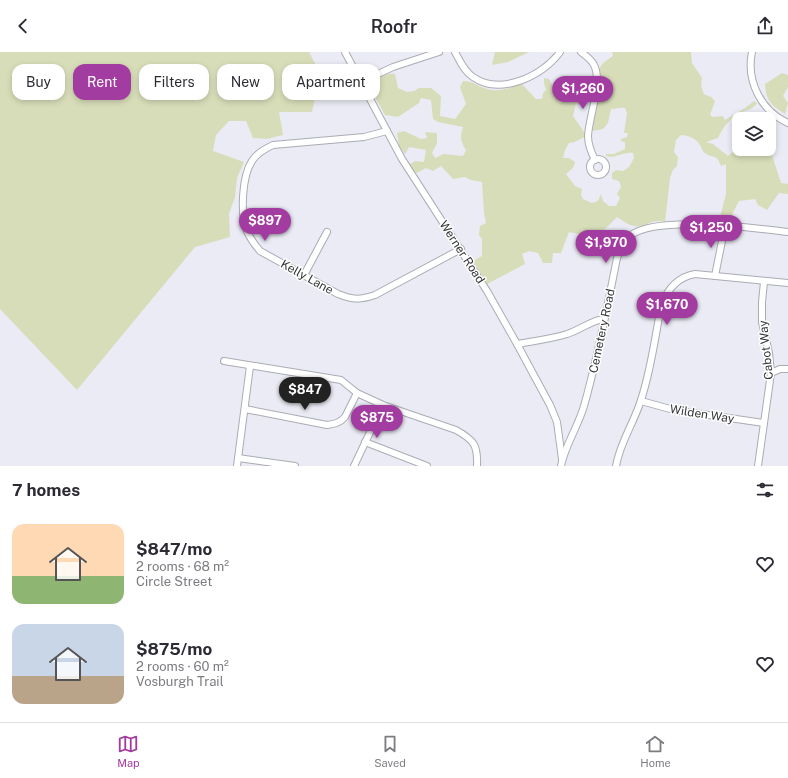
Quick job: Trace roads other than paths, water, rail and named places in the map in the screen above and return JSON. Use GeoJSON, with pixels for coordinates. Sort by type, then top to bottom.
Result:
{"type":"FeatureCollection","features":[{"type":"Feature","properties":{"kind":"street","name":"Werner Road"},"geometry":{"type":"LineString","coordinates":[[345,52],[351,64]]}},
{"type":"Feature","properties":{"kind":"street"},"geometry":{"type":"LineString","coordinates":[[455,52],[467,72],[472,77],[481,82],[502,86],[514,83],[532,75],[548,64],[560,52]]}},
{"type":"Feature","properties":{"kind":"street"},"geometry":{"type":"LineString","coordinates":[[581,52],[588,57],[595,66],[597,85],[588,135],[590,149],[595,160]]}},
{"type":"Feature","properties":{"kind":"street"},"geometry":{"type":"LineString","coordinates":[[752,52],[750,62],[751,76],[755,91],[761,101],[772,112],[788,123]]}},
{"type":"Feature","properties":{"kind":"street"},"geometry":{"type":"LineString","coordinates":[[380,73],[393,67],[436,53]]}},
{"type":"Feature","properties":{"kind":"street","name":"Werner Road"},"geometry":{"type":"LineString","coordinates":[[371,100],[402,159],[487,291],[550,405],[557,422],[562,459]]}},
{"type":"Feature","properties":{"kind":"street","name":"Kelly Lane"},"geometry":{"type":"LineString","coordinates":[[387,131],[364,137],[274,144],[261,151],[251,162],[246,174],[244,191],[246,229],[252,242],[260,251],[338,294],[351,299],[375,295],[461,249]]}},
{"type":"Feature","properties":{"kind":"street","name":"Cemetery Road"},"geometry":{"type":"LineString","coordinates":[[561,466],[562,459],[583,410],[594,368],[616,258],[622,245],[630,235],[640,230],[673,224],[725,226],[788,232]]}},
{"type":"Feature","properties":{"kind":"street"},"geometry":{"type":"LineString","coordinates":[[715,276],[725,226]]}},
{"type":"Feature","properties":{"kind":"street"},"geometry":{"type":"LineString","coordinates":[[304,275],[327,232]]}},
{"type":"Feature","properties":{"kind":"street"},"geometry":{"type":"LineString","coordinates":[[616,466],[618,454],[641,401],[650,368],[661,306],[669,289],[686,276],[696,274],[788,284]]}},
{"type":"Feature","properties":{"kind":"street","name":"Cabot Way"},"geometry":{"type":"LineString","coordinates":[[758,466],[771,373],[769,353],[762,322],[764,282]]}},
{"type":"Feature","properties":{"kind":"street"},"geometry":{"type":"LineString","coordinates":[[517,344],[553,338],[581,329],[598,320],[604,320]]}},
{"type":"Feature","properties":{"kind":"street"},"geometry":{"type":"LineString","coordinates":[[224,362],[341,380],[357,392],[383,405],[456,430],[463,434],[474,442],[478,454],[477,466]]}},
{"type":"Feature","properties":{"kind":"street"},"geometry":{"type":"LineString","coordinates":[[237,466],[250,366]]}},
{"type":"Feature","properties":{"kind":"street"},"geometry":{"type":"LineString","coordinates":[[771,373],[780,369],[788,369]]}},
{"type":"Feature","properties":{"kind":"street"},"geometry":{"type":"LineString","coordinates":[[245,410],[327,425],[342,420],[345,417],[357,392]]}},
{"type":"Feature","properties":{"kind":"street","name":"Wilden Way"},"geometry":{"type":"LineString","coordinates":[[641,401],[674,410],[764,423]]}},
{"type":"Feature","properties":{"kind":"street"},"geometry":{"type":"LineString","coordinates":[[354,466],[383,405]]}},
{"type":"Feature","properties":{"kind":"street"},"geometry":{"type":"LineString","coordinates":[[365,442],[426,466]]}},
{"type":"Feature","properties":{"kind":"street"},"geometry":{"type":"LineString","coordinates":[[238,458],[295,466]]}}]}
